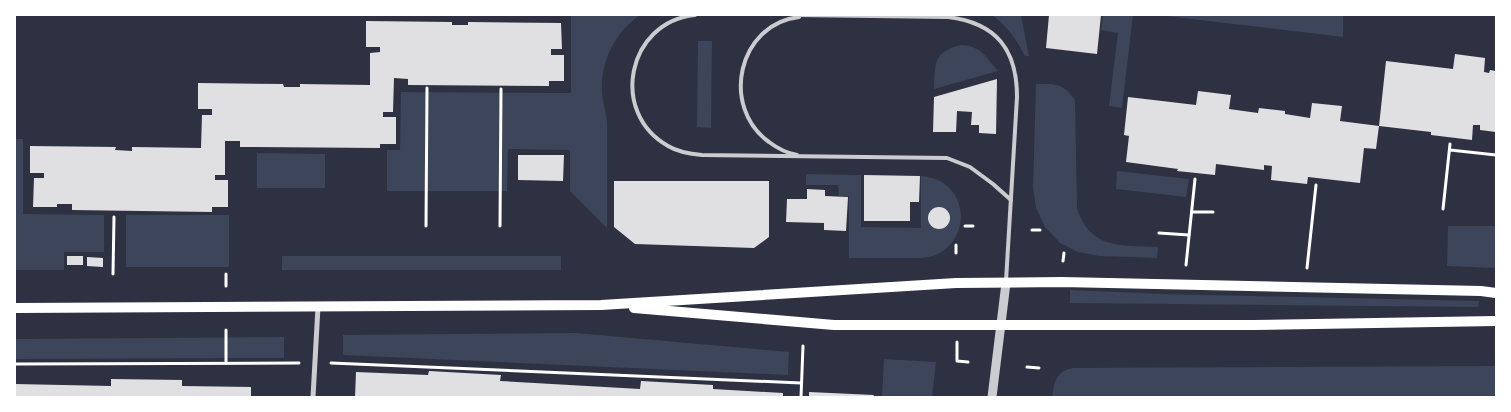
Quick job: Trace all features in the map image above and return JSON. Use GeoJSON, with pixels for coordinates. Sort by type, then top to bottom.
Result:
{"type":"FeatureCollection","features":[{"type":"Feature","properties":{"kind":"main road"},"geometry":{"type":"LineString","coordinates":[[15,308],[600,305],[956,283],[1006,282],[1480,291],[1496,293]]}},
{"type":"Feature","properties":{"kind":"main road"},"geometry":{"type":"LineString","coordinates":[[600,305],[834,326],[1253,325],[1496,321]]}},
{"type":"Feature","properties":{"kind":"street"},"geometry":{"type":"LineString","coordinates":[[992,397],[1006,282]]}},
{"type":"Feature","properties":{"kind":"street"},"geometry":{"type":"LineString","coordinates":[[313,397],[318,307]]}},
{"type":"Feature","properties":{"kind":"lane"},"geometry":{"type":"LineString","coordinates":[[695,15],[670,22],[656,31],[644,44],[636,59],[632,75],[632,92],[636,109],[644,124],[655,137],[669,147],[685,153],[702,155],[946,158],[970,167],[1011,200]]}},
{"type":"Feature","properties":{"kind":"lane"},"geometry":{"type":"LineString","coordinates":[[796,15],[948,17],[965,19],[981,26],[1006,48],[1014,63],[1017,80],[1006,282]]}},
{"type":"Feature","properties":{"kind":"lane"},"geometry":{"type":"LineString","coordinates":[[810,157],[793,154],[777,148],[763,138],[752,125],[744,110],[740,93],[740,77],[745,60],[753,45],[764,32],[778,23],[794,17],[811,15]]}},
{"type":"Feature","properties":{"kind":"path"},"geometry":{"type":"LineString","coordinates":[[426,226],[427,88]]}},
{"type":"Feature","properties":{"kind":"path"},"geometry":{"type":"LineString","coordinates":[[500,226],[501,89]]}},
{"type":"Feature","properties":{"kind":"path"},"geometry":{"type":"LineString","coordinates":[[1443,210],[1450,144]]}},
{"type":"Feature","properties":{"kind":"path"},"geometry":{"type":"LineString","coordinates":[[1450,150],[1496,155]]}},
{"type":"Feature","properties":{"kind":"path"},"geometry":{"type":"LineString","coordinates":[[1186,265],[1195,179]]}},
{"type":"Feature","properties":{"kind":"path"},"geometry":{"type":"LineString","coordinates":[[1306,268],[1316,185]]}},
{"type":"Feature","properties":{"kind":"path"},"geometry":{"type":"LineString","coordinates":[[1192,212],[1213,212]]}},
{"type":"Feature","properties":{"kind":"path"},"geometry":{"type":"LineString","coordinates":[[113,274],[114,217]]}},
{"type":"Feature","properties":{"kind":"path"},"geometry":{"type":"LineString","coordinates":[[965,226],[973,226]]}},
{"type":"Feature","properties":{"kind":"path"},"geometry":{"type":"LineString","coordinates":[[1032,230],[1040,230]]}},
{"type":"Feature","properties":{"kind":"path"},"geometry":{"type":"LineString","coordinates":[[1158,233],[1189,235]]}},
{"type":"Feature","properties":{"kind":"path"},"geometry":{"type":"LineString","coordinates":[[956,245],[956,253]]}},
{"type":"Feature","properties":{"kind":"path"},"geometry":{"type":"LineString","coordinates":[[1063,261],[1064,253]]}},
{"type":"Feature","properties":{"kind":"path"},"geometry":{"type":"LineString","coordinates":[[226,274],[226,286]]}},
{"type":"Feature","properties":{"kind":"path"},"geometry":{"type":"LineString","coordinates":[[226,330],[226,363]]}},
{"type":"Feature","properties":{"kind":"path"},"geometry":{"type":"LineString","coordinates":[[957,341],[957,362],[968,362]]}},
{"type":"Feature","properties":{"kind":"path"},"geometry":{"type":"LineString","coordinates":[[801,397],[803,346]]}},
{"type":"Feature","properties":{"kind":"path"},"geometry":{"type":"LineString","coordinates":[[15,364],[366,363],[802,383]]}},
{"type":"Feature","properties":{"kind":"path"},"geometry":{"type":"LineString","coordinates":[[1026,367],[1039,368]]}},
{"type":"Feature","properties":{"kind":"shaded area"},"geometry":{"type":"Polygon","coordinates":[[[462,15],[640,15],[631,22],[616,40],[610,50],[603,71],[602,94],[607,124],[607,228],[570,191],[570,150],[508,149],[507,191],[387,191],[387,150],[400,150],[401,92],[571,93],[571,16],[462,15]]]}},
{"type":"Feature","properties":{"kind":"shaded area"},"geometry":{"type":"Polygon","coordinates":[[[992,15],[1021,15],[1029,56],[1025,56],[1011,33],[992,15]]]}},
{"type":"Feature","properties":{"kind":"shaded area"},"geometry":{"type":"Polygon","coordinates":[[[1103,15],[1133,15],[1122,108],[1109,106],[1118,33],[1101,30],[1103,15]]]}},
{"type":"Feature","properties":{"kind":"shaded area"},"geometry":{"type":"Polygon","coordinates":[[[1158,15],[1343,15],[1343,37],[1158,15]]]}},
{"type":"Feature","properties":{"kind":"shaded area"},"geometry":{"type":"Polygon","coordinates":[[[698,41],[712,41],[711,128],[697,127],[698,41]]]}},
{"type":"Feature","properties":{"kind":"shaded area"},"geometry":{"type":"Polygon","coordinates":[[[961,45],[978,50],[998,71],[934,89],[936,65],[940,55],[961,45]]]}},
{"type":"Feature","properties":{"kind":"shaded area"},"geometry":{"type":"Polygon","coordinates":[[[1036,84],[1063,87],[1075,100],[1077,208],[1083,222],[1090,232],[1109,242],[1120,245],[1158,247],[1157,258],[1099,256],[1078,252],[1060,243],[1045,227],[1036,208],[1033,187],[1036,84]]]}},
{"type":"Feature","properties":{"kind":"shaded area"},"geometry":{"type":"Polygon","coordinates":[[[15,139],[23,139],[23,214],[104,215],[104,252],[64,252],[64,270],[15,270],[15,139]]]}},
{"type":"Feature","properties":{"kind":"shaded area"},"geometry":{"type":"Polygon","coordinates":[[[257,153],[325,154],[325,188],[257,188],[257,153]]]}},
{"type":"Feature","properties":{"kind":"shaded area"},"geometry":{"type":"Polygon","coordinates":[[[1117,171],[1189,179],[1186,197],[1116,189],[1117,171]]]}},
{"type":"Feature","properties":{"kind":"shaded area"},"geometry":{"type":"Polygon","coordinates":[[[806,174],[861,175],[861,227],[921,228],[921,176],[937,180],[954,193],[959,203],[961,214],[957,234],[951,244],[943,251],[929,257],[849,258],[849,196],[839,196],[838,185],[806,185],[806,174]]]}},
{"type":"Feature","properties":{"kind":"shaded area"},"geometry":{"type":"Polygon","coordinates":[[[126,215],[229,215],[229,267],[126,267],[126,215]]]}},
{"type":"Feature","properties":{"kind":"shaded area"},"geometry":{"type":"Polygon","coordinates":[[[1448,226],[1496,226],[1496,268],[1447,266],[1448,226]]]}},
{"type":"Feature","properties":{"kind":"shaded area"},"geometry":{"type":"Polygon","coordinates":[[[282,256],[561,256],[561,270],[282,270],[282,256]]]}},
{"type":"Feature","properties":{"kind":"shaded area"},"geometry":{"type":"Polygon","coordinates":[[[1070,290],[1479,301],[1478,307],[1070,303],[1070,290]]]}},
{"type":"Feature","properties":{"kind":"shaded area"},"geometry":{"type":"Polygon","coordinates":[[[576,333],[789,352],[788,375],[343,355],[343,335],[576,333]]]}},
{"type":"Feature","properties":{"kind":"shaded area"},"geometry":{"type":"Polygon","coordinates":[[[284,337],[284,358],[15,359],[15,339],[284,337]]]}},
{"type":"Feature","properties":{"kind":"shaded area"},"geometry":{"type":"Polygon","coordinates":[[[884,359],[936,362],[932,397],[882,397],[884,359]]]}},
{"type":"Feature","properties":{"kind":"shaded area"},"geometry":{"type":"Polygon","coordinates":[[[1496,366],[1496,397],[1052,397],[1059,375],[1067,369],[1073,368],[1496,366]]]}},
{"type":"Feature","properties":{"kind":"building"},"geometry":{"type":"Polygon","coordinates":[[[1049,15],[1101,15],[1097,54],[1046,48],[1049,15]]]}},
{"type":"Feature","properties":{"kind":"building"},"geometry":{"type":"Polygon","coordinates":[[[366,21],[452,22],[452,25],[468,25],[468,22],[561,23],[562,49],[551,49],[551,55],[564,55],[564,81],[549,81],[549,86],[408,85],[408,79],[394,78],[393,112],[383,112],[383,117],[396,117],[396,144],[380,144],[380,148],[240,147],[240,141],[225,141],[225,175],[215,175],[215,180],[228,180],[228,207],[212,207],[212,212],[72,210],[72,204],[57,204],[57,207],[33,207],[34,178],[44,178],[44,173],[30,173],[30,146],[116,147],[115,150],[132,151],[132,147],[201,148],[202,115],[212,115],[212,109],[198,109],[198,83],[283,84],[284,87],[300,87],[300,84],[370,85],[370,53],[380,52],[380,47],[366,47],[366,21]]]}},
{"type":"Feature","properties":{"kind":"building"},"geometry":{"type":"Polygon","coordinates":[[[1455,54],[1485,58],[1484,72],[1496,71],[1496,132],[1480,130],[1480,125],[1473,125],[1472,140],[1431,135],[1431,132],[1379,126],[1386,61],[1453,69],[1455,54]]]}},
{"type":"Feature","properties":{"kind":"building"},"geometry":{"type":"Polygon","coordinates":[[[997,79],[996,134],[979,133],[979,125],[971,125],[972,112],[957,111],[956,132],[933,132],[934,97],[997,79]]]}},
{"type":"Feature","properties":{"kind":"building"},"geometry":{"type":"Polygon","coordinates":[[[1198,91],[1231,95],[1229,109],[1258,113],[1259,108],[1285,111],[1285,114],[1310,118],[1312,103],[1342,106],[1340,121],[1379,126],[1376,149],[1364,148],[1360,183],[1308,177],[1307,184],[1271,180],[1272,166],[1264,165],[1264,170],[1216,164],[1215,175],[1177,171],[1178,169],[1126,162],[1129,136],[1124,135],[1128,97],[1196,105],[1198,91]]]}},
{"type":"Feature","properties":{"kind":"building"},"geometry":{"type":"Polygon","coordinates":[[[518,155],[564,155],[563,181],[518,180],[518,155]]]}},
{"type":"Feature","properties":{"kind":"building"},"geometry":{"type":"Polygon","coordinates":[[[864,175],[920,176],[919,202],[910,202],[910,221],[864,221],[864,175]]]}},
{"type":"Feature","properties":{"kind":"building"},"geometry":{"type":"Polygon","coordinates":[[[614,181],[769,181],[769,237],[754,248],[635,244],[614,227],[614,181]]]}},
{"type":"Feature","properties":{"kind":"building"},"geometry":{"type":"Polygon","coordinates":[[[807,189],[825,190],[825,196],[848,197],[846,231],[824,230],[824,223],[786,222],[787,199],[807,199],[807,189]]]}},
{"type":"Feature","properties":{"kind":"building"},"geometry":{"type":"Polygon","coordinates":[[[939,207],[947,210],[950,218],[947,226],[939,229],[931,226],[928,218],[931,210],[939,207]]]}},
{"type":"Feature","properties":{"kind":"building"},"geometry":{"type":"Polygon","coordinates":[[[67,256],[83,256],[83,265],[67,265],[67,256]]]}},
{"type":"Feature","properties":{"kind":"building"},"geometry":{"type":"Polygon","coordinates":[[[87,257],[103,258],[103,267],[87,266],[87,257]]]}},
{"type":"Feature","properties":{"kind":"building"},"geometry":{"type":"Polygon","coordinates":[[[429,371],[501,375],[500,381],[640,389],[641,381],[713,385],[713,389],[783,393],[783,397],[355,397],[356,372],[428,375],[429,371]]]}},
{"type":"Feature","properties":{"kind":"building"},"geometry":{"type":"Polygon","coordinates":[[[111,379],[182,380],[182,386],[251,387],[251,397],[15,397],[15,384],[111,386],[111,379]]]}},
{"type":"Feature","properties":{"kind":"building"},"geometry":{"type":"Polygon","coordinates":[[[809,392],[874,395],[873,397],[809,397],[809,392]]]}}]}
